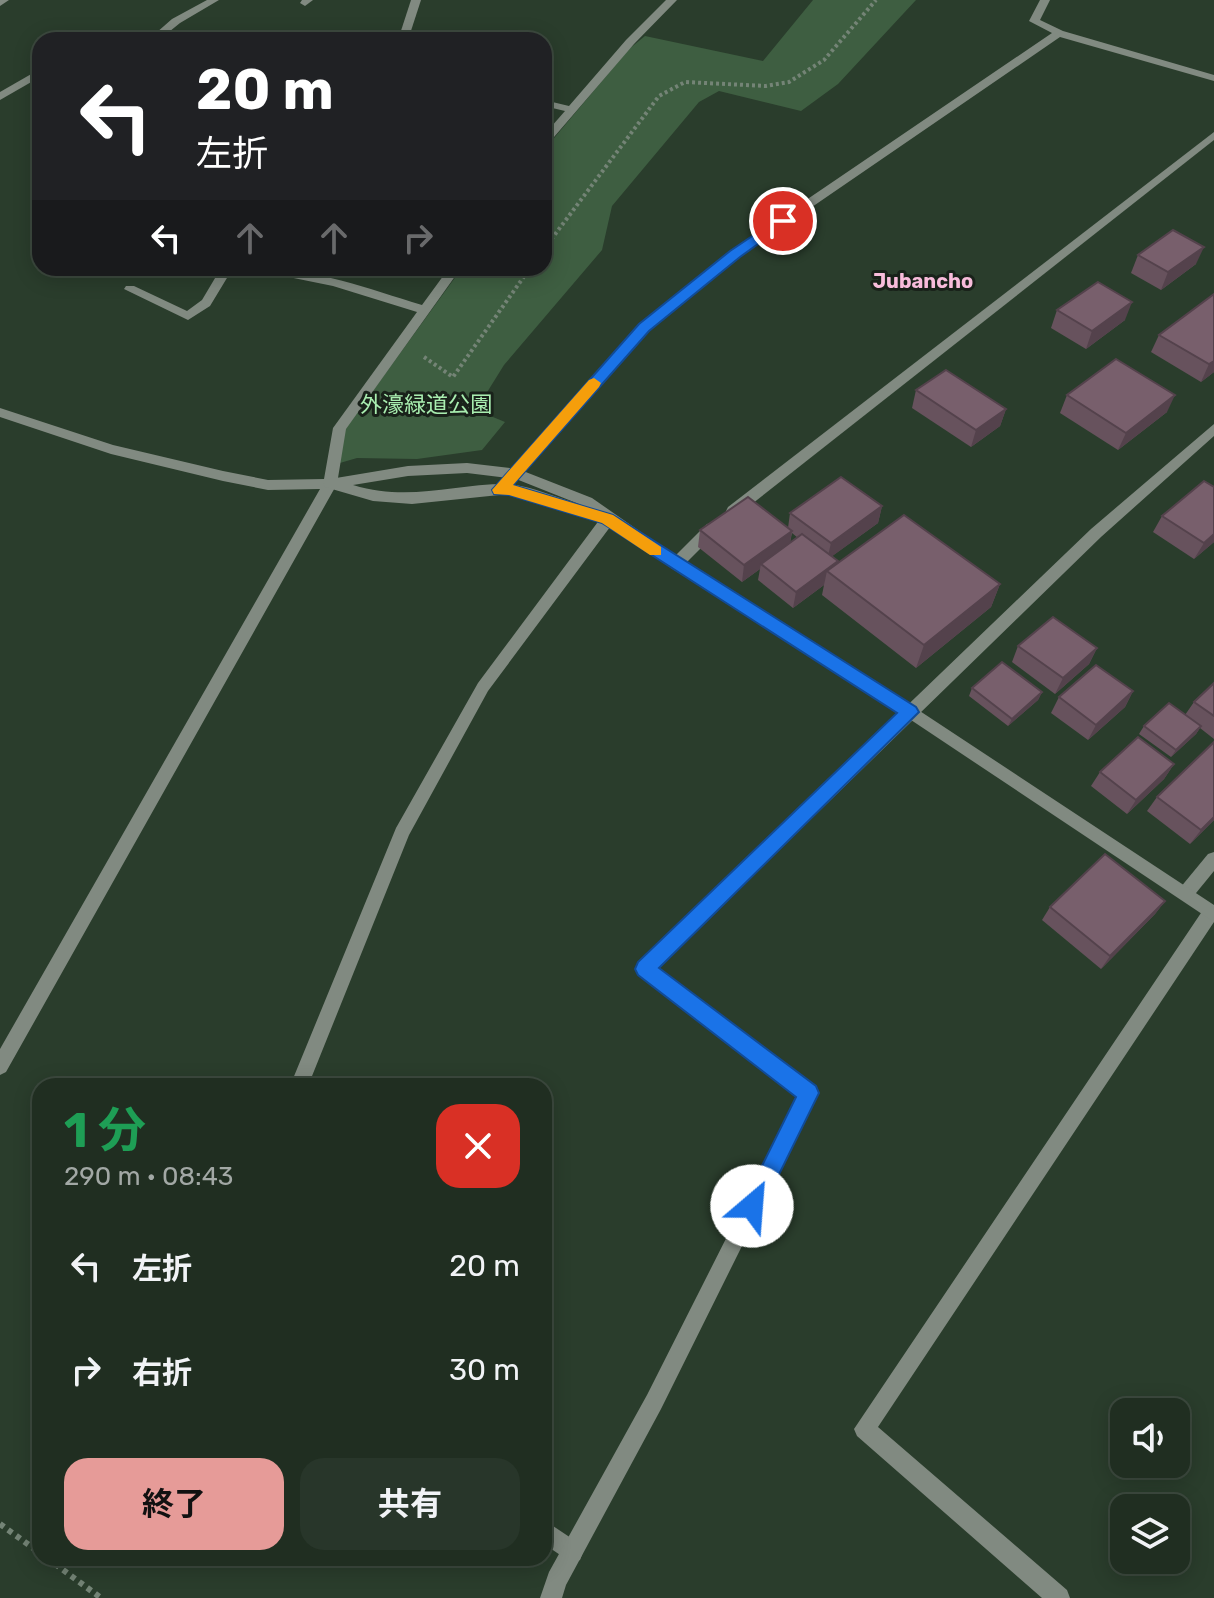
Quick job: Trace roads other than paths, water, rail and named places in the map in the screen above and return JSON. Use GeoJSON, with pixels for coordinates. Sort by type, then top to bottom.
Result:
{"type":"FeatureCollection","features":[{"type":"Feature","properties":{"kind":"street"},"geometry":{"type":"LineString","coordinates":[[163,32],[214,0]]}},
{"type":"Feature","properties":{"kind":"street"},"geometry":{"type":"LineString","coordinates":[[406,32],[416,0]]}},
{"type":"Feature","properties":{"kind":"street"},"geometry":{"type":"LineString","coordinates":[[552,131],[569,109],[672,0]]}},
{"type":"Feature","properties":{"kind":"street"},"geometry":{"type":"LineString","coordinates":[[1045,0],[1034,21],[1059,33],[1214,78]]}},
{"type":"Feature","properties":{"kind":"street"},"geometry":{"type":"LineString","coordinates":[[500,490],[644,328],[735,254],[1059,33]]}},
{"type":"Feature","properties":{"kind":"street"},"geometry":{"type":"LineString","coordinates":[[26,63],[32,66]]}},
{"type":"Feature","properties":{"kind":"street"},"geometry":{"type":"LineString","coordinates":[[0,97],[32,76]]}},
{"type":"Feature","properties":{"kind":"street"},"geometry":{"type":"LineString","coordinates":[[552,105],[569,109]]}},
{"type":"Feature","properties":{"kind":"street"},"geometry":{"type":"LineString","coordinates":[[676,564],[709,531],[792,463],[1214,135]]}},
{"type":"Feature","properties":{"kind":"street"},"geometry":{"type":"LineString","coordinates":[[130,289],[188,316],[206,303],[222,276]]}},
{"type":"Feature","properties":{"kind":"street"},"geometry":{"type":"LineString","coordinates":[[302,276],[424,310]]}},
{"type":"Feature","properties":{"kind":"street"},"geometry":{"type":"LineString","coordinates":[[0,1066],[330,484],[340,428],[449,276]]}},
{"type":"Feature","properties":{"kind":"street"},"geometry":{"type":"LineString","coordinates":[[0,412],[111,449],[268,485],[330,484],[408,471],[467,468],[512,473],[587,502],[676,564],[910,712],[1213,913],[864,1429],[1059,1598]]}},
{"type":"Feature","properties":{"kind":"street"},"geometry":{"type":"LineString","coordinates":[[551,1598],[572,1552],[654,1402],[809,1093],[645,969],[1096,533],[1214,429]]}},
{"type":"Feature","properties":{"kind":"street"},"geometry":{"type":"LineString","coordinates":[[330,484],[373,496],[412,499],[509,489],[608,519]]}},
{"type":"Feature","properties":{"kind":"street"},"geometry":{"type":"LineString","coordinates":[[302,1078],[402,833],[483,687],[608,519]]}},
{"type":"Feature","properties":{"kind":"street"},"geometry":{"type":"LineString","coordinates":[[1186,893],[1214,859]]}},
{"type":"Feature","properties":{"kind":"street"},"geometry":{"type":"LineString","coordinates":[[552,1537],[572,1552]]}},
{"type":"Feature","properties":{"kind":"district","name":"Jubancho"},"geometry":{"type":"Point","coordinates":[923,281]}},
{"type":"Feature","properties":{"kind":"park label","name":"外濠緑道公園"},"geometry":{"type":"Point","coordinates":[426,404]}}]}
